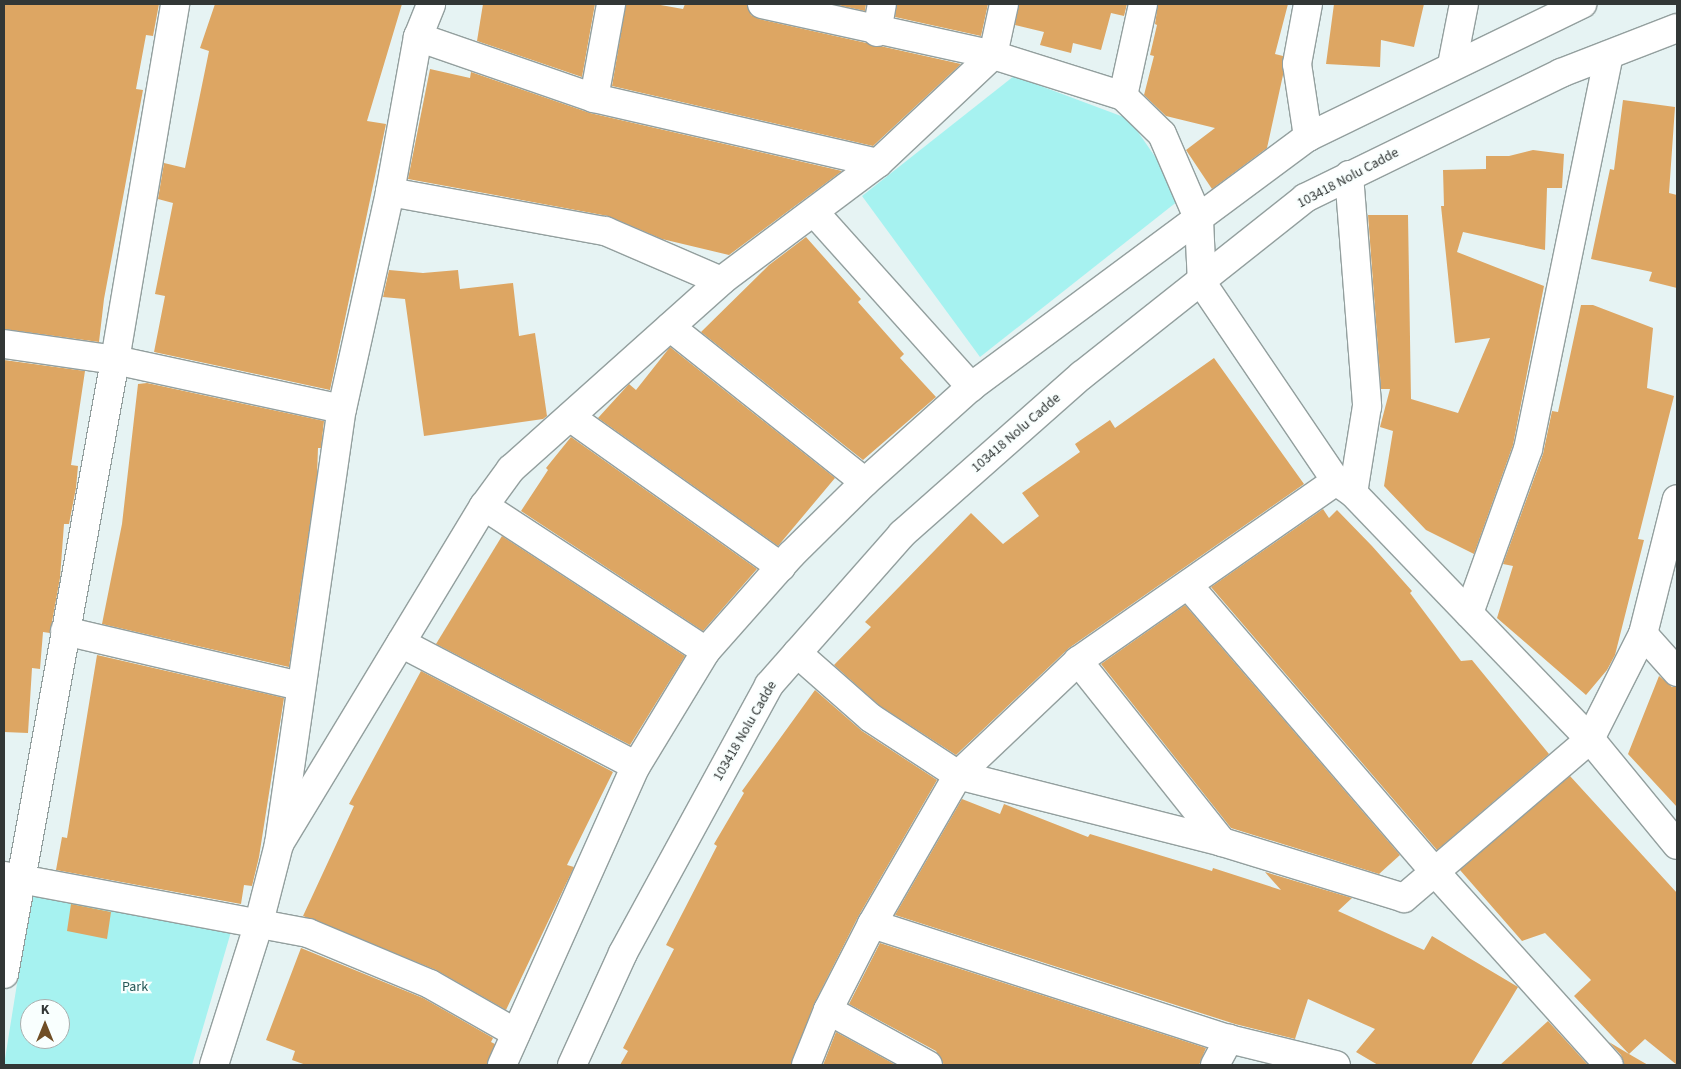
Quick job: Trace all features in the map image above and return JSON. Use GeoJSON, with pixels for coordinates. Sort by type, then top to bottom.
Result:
{"type":"FeatureCollection","features":[{"type":"Feature","properties":{"kind":"street"},"geometry":{"type":"LineString","coordinates":[[4,974],[12,878],[65,631],[115,360],[175,4]]}},
{"type":"Feature","properties":{"kind":"street"},"geometry":{"type":"LineString","coordinates":[[214,1065],[258,926],[278,844],[342,409],[390,192],[418,37],[431,4]]}},
{"type":"Feature","properties":{"kind":"street"},"geometry":{"type":"LineString","coordinates":[[594,98],[611,4]]}},
{"type":"Feature","properties":{"kind":"street"},"geometry":{"type":"LineString","coordinates":[[762,4],[877,32],[993,55],[1123,96],[1162,134],[1199,220],[1202,283],[1345,487],[1590,739],[1677,845]]}},
{"type":"Feature","properties":{"kind":"street"},"geometry":{"type":"LineString","coordinates":[[877,32],[882,4]]}},
{"type":"Feature","properties":{"kind":"street"},"geometry":{"type":"LineString","coordinates":[[278,844],[484,506],[512,469],[721,281],[878,163],[993,55],[1004,4]]}},
{"type":"Feature","properties":{"kind":"street"},"geometry":{"type":"LineString","coordinates":[[1123,96],[1143,4]]}},
{"type":"Feature","properties":{"kind":"street"},"geometry":{"type":"LineString","coordinates":[[1308,4],[1297,64],[1308,137]]}},
{"type":"Feature","properties":{"kind":"street"},"geometry":{"type":"LineString","coordinates":[[1452,65],[1464,4]]}},
{"type":"Feature","properties":{"kind":"street"},"geometry":{"type":"LineString","coordinates":[[502,1065],[636,766],[706,651],[781,567],[865,482],[971,387],[1199,220],[1308,137],[1452,65],[1582,4]]}},
{"type":"Feature","properties":{"kind":"street","name":"103418 Nolu Cadde"},"geometry":{"type":"LineString","coordinates":[[572,1065],[623,953],[764,693],[902,534],[1082,375],[1202,283],[1305,198],[1561,73],[1677,28]]}},
{"type":"Feature","properties":{"kind":"street"},"geometry":{"type":"LineString","coordinates":[[418,37],[594,98],[878,163]]}},
{"type":"Feature","properties":{"kind":"street"},"geometry":{"type":"LineString","coordinates":[[1469,613],[1528,449],[1610,55]]}},
{"type":"Feature","properties":{"kind":"street"},"geometry":{"type":"LineString","coordinates":[[806,1065],[828,1010],[872,924],[958,775],[1078,661],[1188,585],[1345,487],[1367,406],[1349,175]]}},
{"type":"Feature","properties":{"kind":"street"},"geometry":{"type":"LineString","coordinates":[[390,192],[605,231],[721,281]]}},
{"type":"Feature","properties":{"kind":"street"},"geometry":{"type":"LineString","coordinates":[[815,212],[971,387]]}},
{"type":"Feature","properties":{"kind":"street"},"geometry":{"type":"LineString","coordinates":[[670,327],[865,482]]}},
{"type":"Feature","properties":{"kind":"street"},"geometry":{"type":"LineString","coordinates":[[4,344],[115,360],[342,409]]}},
{"type":"Feature","properties":{"kind":"street"},"geometry":{"type":"LineString","coordinates":[[570,417],[781,567]]}},
{"type":"Feature","properties":{"kind":"street"},"geometry":{"type":"LineString","coordinates":[[484,506],[706,651]]}},
{"type":"Feature","properties":{"kind":"street"},"geometry":{"type":"LineString","coordinates":[[797,653],[871,718],[958,775],[1222,842],[1404,898],[1436,873],[1590,739],[1643,634],[1676,512]]}},
{"type":"Feature","properties":{"kind":"street"},"geometry":{"type":"LineString","coordinates":[[1188,585],[1436,873],[1609,1065]]}},
{"type":"Feature","properties":{"kind":"street"},"geometry":{"type":"LineString","coordinates":[[65,631],[300,686]]}},
{"type":"Feature","properties":{"kind":"street"},"geometry":{"type":"LineString","coordinates":[[1643,634],[1677,672]]}},
{"type":"Feature","properties":{"kind":"street"},"geometry":{"type":"LineString","coordinates":[[401,643],[636,766]]}},
{"type":"Feature","properties":{"kind":"street"},"geometry":{"type":"LineString","coordinates":[[1078,661],[1222,842]]}},
{"type":"Feature","properties":{"kind":"street"},"geometry":{"type":"LineString","coordinates":[[12,878],[258,926],[308,933],[430,984],[516,1033]]}},
{"type":"Feature","properties":{"kind":"street"},"geometry":{"type":"LineString","coordinates":[[872,924],[1229,1039],[1336,1065]]}},
{"type":"Feature","properties":{"kind":"street"},"geometry":{"type":"LineString","coordinates":[[828,1010],[928,1065]]}},
{"type":"Feature","properties":{"kind":"street"},"geometry":{"type":"LineString","coordinates":[[1215,1065],[1229,1039]]}},
{"type":"Feature","properties":{"kind":"green space"},"geometry":{"type":"Polygon","coordinates":[[[1014,76],[1129,119],[1183,197],[980,357],[862,196],[1014,76]]]}},
{"type":"Feature","properties":{"kind":"green space","name":"Park"},"geometry":{"type":"Polygon","coordinates":[[[32,890],[233,925],[192,1065],[4,1065],[32,890]]]}},
{"type":"Feature","properties":{"kind":"building"},"geometry":{"type":"Polygon","coordinates":[[[4,4],[159,4],[153,36],[146,35],[136,89],[143,90],[104,299],[99,342],[4,329],[4,4]]]}},
{"type":"Feature","properties":{"kind":"building"},"geometry":{"type":"Polygon","coordinates":[[[215,4],[402,4],[367,121],[386,124],[330,390],[154,352],[165,296],[155,294],[173,203],[158,199],[164,163],[185,168],[209,51],[200,48],[215,4]]]}},
{"type":"Feature","properties":{"kind":"building"},"geometry":{"type":"Polygon","coordinates":[[[483,4],[595,4],[582,77],[477,41],[483,4]]]}},
{"type":"Feature","properties":{"kind":"building"},"geometry":{"type":"Polygon","coordinates":[[[626,4],[655,4],[683,9],[685,4],[747,4],[751,15],[759,19],[961,64],[873,146],[612,86],[626,4]]]}},
{"type":"Feature","properties":{"kind":"building"},"geometry":{"type":"Polygon","coordinates":[[[833,4],[866,4],[865,11],[833,4]]]}},
{"type":"Feature","properties":{"kind":"building"},"geometry":{"type":"Polygon","coordinates":[[[897,4],[988,4],[981,36],[895,17],[897,4]]]}},
{"type":"Feature","properties":{"kind":"building"},"geometry":{"type":"Polygon","coordinates":[[[1019,4],[1127,4],[1124,16],[1111,13],[1101,50],[1073,43],[1071,53],[1040,45],[1044,32],[1015,25],[1019,4]]]}},
{"type":"Feature","properties":{"kind":"building"},"geometry":{"type":"Polygon","coordinates":[[[1158,4],[1288,4],[1275,54],[1283,56],[1283,75],[1267,148],[1212,189],[1186,150],[1215,128],[1166,116],[1144,95],[1154,56],[1150,55],[1157,25],[1155,24],[1158,4]]]}},
{"type":"Feature","properties":{"kind":"building"},"geometry":{"type":"Polygon","coordinates":[[[1334,4],[1424,4],[1414,47],[1381,40],[1380,67],[1326,64],[1334,4]]]}},
{"type":"Feature","properties":{"kind":"building"},"geometry":{"type":"Polygon","coordinates":[[[430,69],[470,78],[471,72],[590,113],[842,171],[729,255],[662,239],[608,216],[408,179],[430,69]]]}},
{"type":"Feature","properties":{"kind":"building"},"geometry":{"type":"Polygon","coordinates":[[[1623,100],[1675,107],[1669,193],[1677,195],[1677,288],[1649,281],[1652,272],[1591,259],[1610,169],[1614,170],[1623,100]]]}},
{"type":"Feature","properties":{"kind":"building"},"geometry":{"type":"Polygon","coordinates":[[[1533,150],[1564,154],[1562,188],[1547,188],[1545,250],[1463,232],[1457,252],[1544,286],[1513,445],[1474,554],[1426,530],[1384,486],[1393,431],[1380,427],[1390,389],[1381,389],[1368,215],[1408,215],[1411,399],[1458,413],[1490,338],[1455,343],[1441,206],[1444,206],[1443,170],[1486,169],[1486,156],[1509,156],[1533,150]]]}},
{"type":"Feature","properties":{"kind":"building"},"geometry":{"type":"Polygon","coordinates":[[[806,237],[861,299],[858,302],[904,354],[900,358],[936,397],[863,460],[701,332],[769,265],[806,237]]]}},
{"type":"Feature","properties":{"kind":"building"},"geometry":{"type":"Polygon","coordinates":[[[389,270],[423,273],[458,270],[460,289],[513,283],[519,336],[535,333],[547,416],[543,419],[424,436],[405,299],[383,297],[389,270]]]}},
{"type":"Feature","properties":{"kind":"building"},"geometry":{"type":"Polygon","coordinates":[[[1581,305],[1593,305],[1653,328],[1647,388],[1674,396],[1638,539],[1644,540],[1615,655],[1607,670],[1586,695],[1497,618],[1513,566],[1503,564],[1543,454],[1552,411],[1558,412],[1581,305]]]}},
{"type":"Feature","properties":{"kind":"building"},"geometry":{"type":"Polygon","coordinates":[[[670,347],[835,478],[778,546],[598,418],[629,384],[636,390],[670,347]]]}},
{"type":"Feature","properties":{"kind":"building"},"geometry":{"type":"Polygon","coordinates":[[[1214,358],[1304,484],[1069,648],[956,755],[880,706],[834,665],[871,627],[865,622],[971,513],[1003,544],[1039,516],[1022,493],[1080,452],[1075,444],[1110,420],[1115,428],[1214,358]]]}},
{"type":"Feature","properties":{"kind":"building"},"geometry":{"type":"Polygon","coordinates":[[[4,360],[85,371],[71,465],[78,466],[76,488],[69,524],[64,524],[60,578],[50,633],[43,632],[40,669],[32,668],[28,733],[4,732],[4,360]]]}},
{"type":"Feature","properties":{"kind":"building"},"geometry":{"type":"Polygon","coordinates":[[[147,383],[324,421],[321,448],[318,448],[317,476],[289,667],[102,624],[122,524],[138,384],[147,383]]]}},
{"type":"Feature","properties":{"kind":"building"},"geometry":{"type":"Polygon","coordinates":[[[571,437],[757,569],[703,631],[521,511],[548,470],[546,468],[571,437]]]}},
{"type":"Feature","properties":{"kind":"building"},"geometry":{"type":"Polygon","coordinates":[[[1323,509],[1329,518],[1337,510],[1372,546],[1412,591],[1410,593],[1461,661],[1472,660],[1549,754],[1437,850],[1211,587],[1323,509]]]}},
{"type":"Feature","properties":{"kind":"building"},"geometry":{"type":"Polygon","coordinates":[[[502,536],[685,656],[630,745],[436,644],[502,536]]]}},
{"type":"Feature","properties":{"kind":"building"},"geometry":{"type":"Polygon","coordinates":[[[1185,605],[1400,855],[1379,874],[1231,828],[1101,664],[1185,605]]]}},
{"type":"Feature","properties":{"kind":"building"},"geometry":{"type":"Polygon","coordinates":[[[97,655],[284,698],[259,857],[252,886],[244,885],[241,904],[56,870],[62,837],[67,838],[97,655]]]}},
{"type":"Feature","properties":{"kind":"building"},"geometry":{"type":"Polygon","coordinates":[[[421,671],[613,772],[567,865],[574,867],[506,1010],[436,970],[303,916],[354,806],[349,804],[421,671]]]}},
{"type":"Feature","properties":{"kind":"building"},"geometry":{"type":"Polygon","coordinates":[[[1659,676],[1672,687],[1677,687],[1677,807],[1628,754],[1659,676]]]}},
{"type":"Feature","properties":{"kind":"building"},"geometry":{"type":"Polygon","coordinates":[[[815,690],[862,731],[937,780],[858,917],[814,1004],[791,1065],[620,1065],[628,1051],[623,1048],[674,949],[666,945],[717,846],[714,844],[744,793],[742,791],[815,690]]]}},
{"type":"Feature","properties":{"kind":"building"},"geometry":{"type":"Polygon","coordinates":[[[1570,776],[1677,893],[1677,1065],[1645,1039],[1629,1054],[1574,996],[1591,980],[1545,933],[1522,941],[1460,870],[1570,776]]]}},
{"type":"Feature","properties":{"kind":"building"},"geometry":{"type":"Polygon","coordinates":[[[962,799],[1000,814],[1004,804],[1088,837],[1090,834],[1212,871],[1213,868],[1281,890],[1265,872],[1352,898],[1338,911],[1424,950],[1432,936],[1518,987],[1471,1065],[1378,1065],[1356,1052],[1375,1029],[1308,999],[1295,1039],[1235,1024],[895,915],[962,799]]]}},
{"type":"Feature","properties":{"kind":"building"},"geometry":{"type":"Polygon","coordinates":[[[71,904],[111,912],[107,939],[67,931],[71,904]]]}},
{"type":"Feature","properties":{"kind":"building"},"geometry":{"type":"Polygon","coordinates":[[[880,943],[1206,1048],[1199,1065],[944,1065],[936,1051],[849,1004],[880,943]]]}},
{"type":"Feature","properties":{"kind":"building"},"geometry":{"type":"Polygon","coordinates":[[[301,948],[423,998],[493,1038],[491,1042],[495,1044],[487,1065],[306,1065],[292,1060],[295,1051],[266,1040],[301,948]]]}},
{"type":"Feature","properties":{"kind":"building"},"geometry":{"type":"Polygon","coordinates":[[[1548,1021],[1588,1065],[1500,1065],[1548,1021]]]}},
{"type":"Feature","properties":{"kind":"building"},"geometry":{"type":"Polygon","coordinates":[[[836,1032],[896,1065],[823,1065],[836,1032]]]}},
{"type":"Feature","properties":{"kind":"building"},"geometry":{"type":"Polygon","coordinates":[[[1609,1042],[1648,1065],[1624,1065],[1621,1055],[1609,1042]]]}}]}
